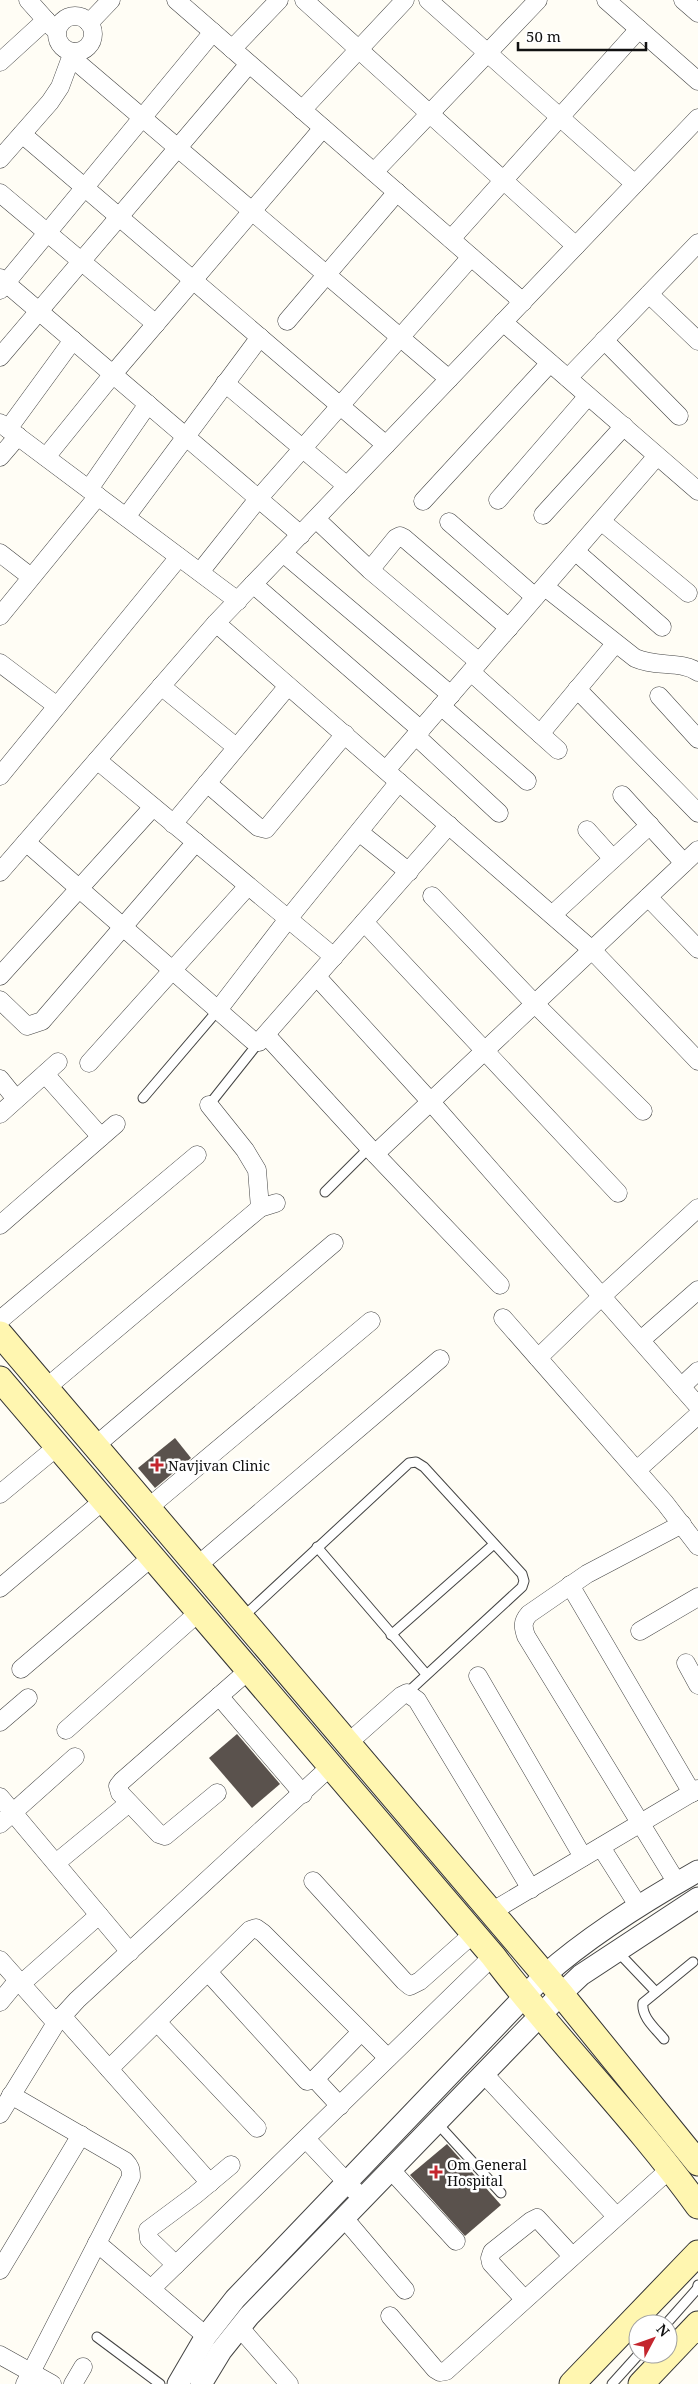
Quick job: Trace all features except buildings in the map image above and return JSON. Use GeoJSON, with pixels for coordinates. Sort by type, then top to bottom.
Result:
{"type":"FeatureCollection","features":[{"type":"Feature","properties":{"kind":"main road"},"geometry":{"type":"LineString","coordinates":[[0,1334],[561,1994],[698,2163]]}},
{"type":"Feature","properties":{"kind":"main road"},"geometry":{"type":"LineString","coordinates":[[3,1389],[58,1446],[474,1932],[539,2016],[671,2168],[698,2206]]}},
{"type":"Feature","properties":{"kind":"main road"},"geometry":{"type":"LineString","coordinates":[[572,2384],[698,2253]]}},
{"type":"Feature","properties":{"kind":"main road"},"geometry":{"type":"LineString","coordinates":[[641,2384],[698,2324]]}},
{"type":"Feature","properties":{"kind":"street"},"geometry":{"type":"LineString","coordinates":[[28,0],[51,26],[63,47],[143,118],[449,379]]}},
{"type":"Feature","properties":{"kind":"street"},"geometry":{"type":"LineString","coordinates":[[89,23],[111,0]]}},
{"type":"Feature","properties":{"kind":"street"},"geometry":{"type":"LineString","coordinates":[[176,0],[522,302]]}},
{"type":"Feature","properties":{"kind":"street"},"geometry":{"type":"LineString","coordinates":[[232,49],[279,0]]}},
{"type":"Feature","properties":{"kind":"street"},"geometry":{"type":"LineString","coordinates":[[304,0],[576,246]]}},
{"type":"Feature","properties":{"kind":"street"},"geometry":{"type":"LineString","coordinates":[[302,110],[405,0]]}},
{"type":"Feature","properties":{"kind":"street"},"geometry":{"type":"LineString","coordinates":[[428,0],[635,184]]}},
{"type":"Feature","properties":{"kind":"street"},"geometry":{"type":"LineString","coordinates":[[374,172],[538,0]]}},
{"type":"Feature","properties":{"kind":"street"},"geometry":{"type":"LineString","coordinates":[[606,0],[698,81]]}},
{"type":"Feature","properties":{"kind":"street"},"geometry":{"type":"LineString","coordinates":[[683,0],[698,13]]}},
{"type":"Feature","properties":{"kind":"street"},"geometry":{"type":"LineString","coordinates":[[0,62],[51,26],[73,15],[79,16],[89,23],[93,33],[90,43],[83,50],[72,54]]}},
{"type":"Feature","properties":{"kind":"street"},"geometry":{"type":"LineString","coordinates":[[451,239],[639,29]]}},
{"type":"Feature","properties":{"kind":"street"},"geometry":{"type":"LineString","coordinates":[[213,32],[48,232],[2,284],[39,311],[300,535]]}},
{"type":"Feature","properties":{"kind":"street"},"geometry":{"type":"LineString","coordinates":[[0,160],[50,102],[60,87],[72,54]]}},
{"type":"Feature","properties":{"kind":"street"},"geometry":{"type":"LineString","coordinates":[[0,357],[249,64]]}},
{"type":"Feature","properties":{"kind":"street"},"geometry":{"type":"LineString","coordinates":[[0,872],[216,623],[698,118]]}},
{"type":"Feature","properties":{"kind":"street"},"geometry":{"type":"LineString","coordinates":[[46,458],[113,374],[323,128]]}},
{"type":"Feature","properties":{"kind":"street"},"geometry":{"type":"LineString","coordinates":[[22,134],[386,445]]}},
{"type":"Feature","properties":{"kind":"street"},"geometry":{"type":"LineString","coordinates":[[287,321],[397,192]]}},
{"type":"Feature","properties":{"kind":"street"},"geometry":{"type":"LineString","coordinates":[[0,193],[156,324]]}},
{"type":"Feature","properties":{"kind":"street"},"geometry":{"type":"LineString","coordinates":[[568,378],[698,243]]}},
{"type":"Feature","properties":{"kind":"street"},"geometry":{"type":"LineString","coordinates":[[200,572],[258,499],[471,257]]}},
{"type":"Feature","properties":{"kind":"street"},"geometry":{"type":"LineString","coordinates":[[649,294],[698,341]]}},
{"type":"Feature","properties":{"kind":"street"},"geometry":{"type":"LineString","coordinates":[[503,322],[698,492]]}},
{"type":"Feature","properties":{"kind":"street"},"geometry":{"type":"LineString","coordinates":[[126,517],[260,337]]}},
{"type":"Feature","properties":{"kind":"street"},"geometry":{"type":"LineString","coordinates":[[0,457],[9,430],[73,340]]}},
{"type":"Feature","properties":{"kind":"street"},"geometry":{"type":"LineString","coordinates":[[604,340],[680,416]]}},
{"type":"Feature","properties":{"kind":"street"},"geometry":{"type":"LineString","coordinates":[[423,501],[550,363]]}},
{"type":"Feature","properties":{"kind":"street"},"geometry":{"type":"LineString","coordinates":[[225,383],[347,486]]}},
{"type":"Feature","properties":{"kind":"street"},"geometry":{"type":"LineString","coordinates":[[498,500],[588,396]]}},
{"type":"Feature","properties":{"kind":"street"},"geometry":{"type":"LineString","coordinates":[[0,616],[94,493],[148,404]]}},
{"type":"Feature","properties":{"kind":"street"},"geometry":{"type":"LineString","coordinates":[[543,515],[624,426]]}},
{"type":"Feature","properties":{"kind":"street"},"geometry":{"type":"LineString","coordinates":[[9,430],[238,601]]}},
{"type":"Feature","properties":{"kind":"street"},"geometry":{"type":"LineString","coordinates":[[218,1010],[288,919],[359,832],[418,733],[657,456]]}},
{"type":"Feature","properties":{"kind":"street"},"geometry":{"type":"LineString","coordinates":[[316,519],[475,667],[558,750]]}},
{"type":"Feature","properties":{"kind":"street"},"geometry":{"type":"LineString","coordinates":[[601,521],[688,593]]}},
{"type":"Feature","properties":{"kind":"street"},"geometry":{"type":"LineString","coordinates":[[449,522],[540,592],[635,658],[647,664],[684,666],[698,672]]}},
{"type":"Feature","properties":{"kind":"street"},"geometry":{"type":"LineString","coordinates":[[370,570],[396,538],[400,536],[509,628]]}},
{"type":"Feature","properties":{"kind":"street"},"geometry":{"type":"LineString","coordinates":[[575,551],[662,626]]}},
{"type":"Feature","properties":{"kind":"street"},"geometry":{"type":"LineString","coordinates":[[0,553],[31,577]]}},
{"type":"Feature","properties":{"kind":"street"},"geometry":{"type":"LineString","coordinates":[[283,554],[446,700],[527,781]]}},
{"type":"Feature","properties":{"kind":"street"},"geometry":{"type":"LineString","coordinates":[[0,776],[179,556]]}},
{"type":"Feature","properties":{"kind":"street"},"geometry":{"type":"LineString","coordinates":[[253,584],[418,733],[499,813]]}},
{"type":"Feature","properties":{"kind":"street"},"geometry":{"type":"LineString","coordinates":[[216,623],[592,950],[698,1062]]}},
{"type":"Feature","properties":{"kind":"street"},"geometry":{"type":"LineString","coordinates":[[540,734],[615,644]]}},
{"type":"Feature","properties":{"kind":"street"},"geometry":{"type":"LineString","coordinates":[[0,664],[57,706]]}},
{"type":"Feature","properties":{"kind":"street"},"geometry":{"type":"LineString","coordinates":[[162,686],[236,747]]}},
{"type":"Feature","properties":{"kind":"street"},"geometry":{"type":"LineString","coordinates":[[173,824],[288,686]]}},
{"type":"Feature","properties":{"kind":"street"},"geometry":{"type":"LineString","coordinates":[[577,689],[698,813]]}},
{"type":"Feature","properties":{"kind":"street"},"geometry":{"type":"LineString","coordinates":[[659,696],[698,739]]}},
{"type":"Feature","properties":{"kind":"street"},"geometry":{"type":"LineString","coordinates":[[206,783],[258,827],[266,829],[344,734]]}},
{"type":"Feature","properties":{"kind":"street"},"geometry":{"type":"LineString","coordinates":[[97,760],[334,957]]}},
{"type":"Feature","properties":{"kind":"street"},"geometry":{"type":"LineString","coordinates":[[622,795],[684,863]]}},
{"type":"Feature","properties":{"kind":"street"},"geometry":{"type":"LineString","coordinates":[[0,976],[153,807]]}},
{"type":"Feature","properties":{"kind":"street"},"geometry":{"type":"LineString","coordinates":[[26,842],[252,1040],[263,1039],[449,825]]}},
{"type":"Feature","properties":{"kind":"street"},"geometry":{"type":"LineString","coordinates":[[552,915],[650,825]]}},
{"type":"Feature","properties":{"kind":"street"},"geometry":{"type":"LineString","coordinates":[[586,830],[613,859]]}},
{"type":"Feature","properties":{"kind":"street"},"geometry":{"type":"LineString","coordinates":[[359,832],[409,872]]}},
{"type":"Feature","properties":{"kind":"street"},"geometry":{"type":"LineString","coordinates":[[0,1000],[28,1026],[42,1021],[196,842]]}},
{"type":"Feature","properties":{"kind":"street"},"geometry":{"type":"LineString","coordinates":[[372,1151],[430,1101],[698,850]]}},
{"type":"Feature","properties":{"kind":"street"},"geometry":{"type":"LineString","coordinates":[[89,1063],[248,886]]}},
{"type":"Feature","properties":{"kind":"street"},"geometry":{"type":"LineString","coordinates":[[432,896],[642,1112]]}},
{"type":"Feature","properties":{"kind":"street"},"geometry":{"type":"LineString","coordinates":[[648,897],[698,949]]}},
{"type":"Feature","properties":{"kind":"street"},"geometry":{"type":"LineString","coordinates":[[364,922],[618,1193]]}},
{"type":"Feature","properties":{"kind":"street"},"geometry":{"type":"LineString","coordinates":[[317,977],[430,1101],[698,1406]]}},
{"type":"Feature","properties":{"kind":"street"},"geometry":{"type":"LineString","coordinates":[[263,1039],[500,1285]]}},
{"type":"Feature","properties":{"kind":"street"},"geometry":{"type":"LineString","coordinates":[[0,1114],[52,1068],[101,1137]]}},
{"type":"Feature","properties":{"kind":"street"},"geometry":{"type":"LineString","coordinates":[[0,1079],[16,1099]]}},
{"type":"Feature","properties":{"kind":"street"},"geometry":{"type":"LineString","coordinates":[[46,1388],[268,1205],[257,1170],[245,1150],[208,1105]]}},
{"type":"Feature","properties":{"kind":"street"},"geometry":{"type":"LineString","coordinates":[[0,1225],[116,1124]]}},
{"type":"Feature","properties":{"kind":"street"},"geometry":{"type":"LineString","coordinates":[[0,1320],[197,1155]]}},
{"type":"Feature","properties":{"kind":"street"},"geometry":{"type":"LineString","coordinates":[[538,1358],[698,1208]]}},
{"type":"Feature","properties":{"kind":"street"},"geometry":{"type":"LineString","coordinates":[[95,1446],[334,1243]]}},
{"type":"Feature","properties":{"kind":"street"},"geometry":{"type":"LineString","coordinates":[[641,1340],[698,1290]]}},
{"type":"Feature","properties":{"kind":"street"},"geometry":{"type":"LineString","coordinates":[[503,1318],[637,1470],[698,1546]]}},
{"type":"Feature","properties":{"kind":"street"},"geometry":{"type":"LineString","coordinates":[[148,1508],[371,1321]]}},
{"type":"Feature","properties":{"kind":"street"},"geometry":{"type":"LineString","coordinates":[[197,1566],[440,1359]]}},
{"type":"Feature","properties":{"kind":"street"},"geometry":{"type":"LineString","coordinates":[[681,1387],[698,1371]]}},
{"type":"Feature","properties":{"kind":"street"},"geometry":{"type":"LineString","coordinates":[[637,1470],[698,1415]]}},
{"type":"Feature","properties":{"kind":"street"},"geometry":{"type":"LineString","coordinates":[[0,1494],[58,1446]]}},
{"type":"Feature","properties":{"kind":"street"},"geometry":{"type":"LineString","coordinates":[[0,1588],[104,1500]]}},
{"type":"Feature","properties":{"kind":"street"},"geometry":{"type":"LineString","coordinates":[[201,2384],[220,2350],[240,2328],[561,1994],[581,1975],[691,1902],[675,1884],[641,1823],[526,1636],[524,1628],[524,1620],[529,1614],[570,1585],[587,1574],[682,1524]]}},
{"type":"Feature","properties":{"kind":"street"},"geometry":{"type":"LineString","coordinates":[[21,1669],[152,1557]]}},
{"type":"Feature","properties":{"kind":"street"},"geometry":{"type":"LineString","coordinates":[[491,1912],[695,1791],[570,1585]]}},
{"type":"Feature","properties":{"kind":"street"},"geometry":{"type":"LineString","coordinates":[[640,1631],[698,1597]]}},
{"type":"Feature","properties":{"kind":"street"},"geometry":{"type":"LineString","coordinates":[[66,1730],[199,1612]]}},
{"type":"Feature","properties":{"kind":"street"},"geometry":{"type":"LineString","coordinates":[[686,1664],[698,1685]]}},
{"type":"Feature","properties":{"kind":"street"},"geometry":{"type":"LineString","coordinates":[[217,1793],[165,1836],[159,1834],[129,1803],[120,1793],[118,1786],[249,1670]]}},
{"type":"Feature","properties":{"kind":"street"},"geometry":{"type":"LineString","coordinates":[[478,1676],[583,1857]]}},
{"type":"Feature","properties":{"kind":"street"},"geometry":{"type":"LineString","coordinates":[[348,1743],[407,1693],[417,1700],[531,1889]]}},
{"type":"Feature","properties":{"kind":"street"},"geometry":{"type":"LineString","coordinates":[[219,1696],[303,1794]]}},
{"type":"Feature","properties":{"kind":"street"},"geometry":{"type":"LineString","coordinates":[[0,1722],[28,1698]]}},
{"type":"Feature","properties":{"kind":"street"},"geometry":{"type":"LineString","coordinates":[[7,1818],[75,1757]]}},
{"type":"Feature","properties":{"kind":"street"},"geometry":{"type":"LineString","coordinates":[[0,2114],[59,2019],[331,1766]]}},
{"type":"Feature","properties":{"kind":"street"},"geometry":{"type":"LineString","coordinates":[[0,1797],[7,1818],[56,1863],[130,1952]]}},
{"type":"Feature","properties":{"kind":"street"},"geometry":{"type":"LineString","coordinates":[[56,1863],[129,1803]]}},
{"type":"Feature","properties":{"kind":"street"},"geometry":{"type":"LineString","coordinates":[[600,1847],[639,1907]]}},
{"type":"Feature","properties":{"kind":"street"},"geometry":{"type":"LineString","coordinates":[[178,2384],[206,2336],[235,2299],[545,1975],[563,1959],[639,1907],[698,1871]]}},
{"type":"Feature","properties":{"kind":"street"},"geometry":{"type":"LineString","coordinates":[[313,1881],[404,1982],[410,1986],[420,1980],[474,1932]]}},
{"type":"Feature","properties":{"kind":"street"},"geometry":{"type":"LineString","coordinates":[[0,2002],[19,1982],[99,1915]]}},
{"type":"Feature","properties":{"kind":"street"},"geometry":{"type":"LineString","coordinates":[[109,2069],[250,1930],[256,1928],[264,1932],[388,2058]]}},
{"type":"Feature","properties":{"kind":"street"},"geometry":{"type":"LineString","coordinates":[[151,2289],[494,1956]]}},
{"type":"Feature","properties":{"kind":"street"},"geometry":{"type":"LineString","coordinates":[[0,1960],[19,1982],[109,2069],[210,2183]]}},
{"type":"Feature","properties":{"kind":"street"},"geometry":{"type":"LineString","coordinates":[[208,1972],[307,2080],[312,2082],[361,2032]]}},
{"type":"Feature","properties":{"kind":"street"},"geometry":{"type":"LineString","coordinates":[[156,2022],[258,2128]]}},
{"type":"Feature","properties":{"kind":"street"},"geometry":{"type":"LineString","coordinates":[[484,2074],[616,2216]]}},
{"type":"Feature","properties":{"kind":"street"},"geometry":{"type":"LineString","coordinates":[[315,2079],[340,2106]]}},
{"type":"Feature","properties":{"kind":"street"},"geometry":{"type":"LineString","coordinates":[[11,2095],[124,2161],[130,2165],[131,2171],[131,2177],[28,2378]]}},
{"type":"Feature","properties":{"kind":"street"},"geometry":{"type":"LineString","coordinates":[[0,2270],[81,2135]]}},
{"type":"Feature","properties":{"kind":"street"},"geometry":{"type":"LineString","coordinates":[[306,2139],[363,2199]]}},
{"type":"Feature","properties":{"kind":"street"},"geometry":{"type":"LineString","coordinates":[[176,2265],[149,2239],[148,2230],[231,2165]]}},
{"type":"Feature","properties":{"kind":"street"},"geometry":{"type":"LineString","coordinates":[[390,2316],[435,2369],[440,2372],[446,2371],[671,2168]]}},
{"type":"Feature","properties":{"kind":"street"},"geometry":{"type":"LineString","coordinates":[[391,2170],[456,2241]]}},
{"type":"Feature","properties":{"kind":"street"},"geometry":{"type":"LineString","coordinates":[[344,2218],[405,2290]]}},
{"type":"Feature","properties":{"kind":"street"},"geometry":{"type":"LineString","coordinates":[[524,2299],[491,2263],[492,2252],[537,2218],[572,2256]]}},
{"type":"Feature","properties":{"kind":"street"},"geometry":{"type":"LineString","coordinates":[[97,2243],[206,2336]]}},
{"type":"Feature","properties":{"kind":"street"},"geometry":{"type":"LineString","coordinates":[[240,2328],[289,2384]]}},
{"type":"Feature","properties":{"kind":"street"},"geometry":{"type":"LineString","coordinates":[[0,2354],[28,2378],[52,2384]]}},
{"type":"Feature","properties":{"kind":"street"},"geometry":{"type":"LineString","coordinates":[[73,2384],[83,2367]]}},
{"type":"Feature","properties":{"kind":"lane"},"geometry":{"type":"LineString","coordinates":[[143,1098],[218,1010]]}},
{"type":"Feature","properties":{"kind":"lane"},"geometry":{"type":"LineString","coordinates":[[208,1105],[263,1039]]}},
{"type":"Feature","properties":{"kind":"lane"},"geometry":{"type":"LineString","coordinates":[[325,1192],[372,1151]]}},
{"type":"Feature","properties":{"kind":"lane"},"geometry":{"type":"LineString","coordinates":[[242,1618],[409,1463],[416,1462],[424,1467],[522,1574],[524,1581],[522,1587],[407,1693]]}},
{"type":"Feature","properties":{"kind":"lane"},"geometry":{"type":"LineString","coordinates":[[391,1635],[494,1544]]}},
{"type":"Feature","properties":{"kind":"lane"},"geometry":{"type":"LineString","coordinates":[[317,1547],[426,1674]]}},
{"type":"Feature","properties":{"kind":"lane"},"geometry":{"type":"LineString","coordinates":[[617,1951],[656,1992]]}},
{"type":"Feature","properties":{"kind":"lane"},"geometry":{"type":"LineString","coordinates":[[664,2039],[642,2010],[643,2003],[693,1962]]}},
{"type":"Feature","properties":{"kind":"lane"},"geometry":{"type":"LineString","coordinates":[[436,2123],[501,2193]]}},
{"type":"Feature","properties":{"kind":"lane"},"geometry":{"type":"LineString","coordinates":[[675,2314],[698,2288]]}},
{"type":"Feature","properties":{"kind":"lane"},"geometry":{"type":"LineString","coordinates":[[97,2337],[160,2384]]}},
{"type":"Feature","properties":{"kind":"lane"},"geometry":{"type":"LineString","coordinates":[[612,2384],[630,2364]]}},
{"type":"Feature","properties":{"kind":"place","name":"Navjivan Clinic"},"geometry":{"type":"Point","coordinates":[157,1465]}},
{"type":"Feature","properties":{"kind":"place","name":"Om General Hospital"},"geometry":{"type":"Point","coordinates":[436,2172]}}]}
